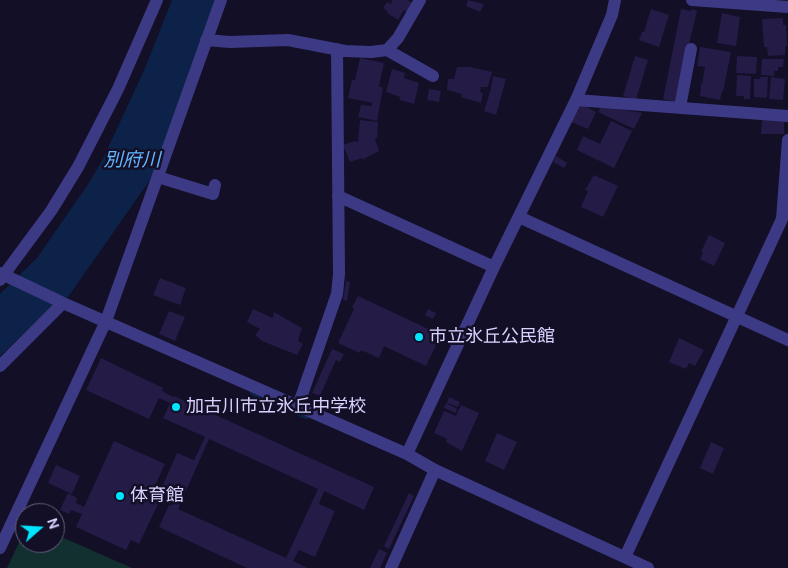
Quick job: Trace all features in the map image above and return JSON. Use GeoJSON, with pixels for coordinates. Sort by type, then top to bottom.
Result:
{"type":"FeatureCollection","features":[{"type":"Feature","properties":{"kind":"street"},"geometry":{"type":"LineString","coordinates":[[157,0],[118,90],[78,167],[51,211],[4,276],[407,454],[435,470],[648,568]]}},
{"type":"Feature","properties":{"kind":"street"},"geometry":{"type":"LineString","coordinates":[[0,548],[106,322],[221,0]]}},
{"type":"Feature","properties":{"kind":"street"},"geometry":{"type":"LineString","coordinates":[[387,50],[398,38],[420,0]]}},
{"type":"Feature","properties":{"kind":"street"},"geometry":{"type":"LineString","coordinates":[[407,454],[494,267],[576,100],[612,15],[615,0]]}},
{"type":"Feature","properties":{"kind":"street"},"geometry":{"type":"LineString","coordinates":[[692,0],[783,4]]}},
{"type":"Feature","properties":{"kind":"street"},"geometry":{"type":"LineString","coordinates":[[206,40],[230,42],[288,40],[337,49],[371,52],[387,50],[433,76]]}},
{"type":"Feature","properties":{"kind":"street"},"geometry":{"type":"LineString","coordinates":[[298,406],[337,294],[340,274],[337,49]]}},
{"type":"Feature","properties":{"kind":"street"},"geometry":{"type":"LineString","coordinates":[[680,107],[692,49]]}},
{"type":"Feature","properties":{"kind":"street"},"geometry":{"type":"LineString","coordinates":[[576,100],[788,116]]}},
{"type":"Feature","properties":{"kind":"street"},"geometry":{"type":"LineString","coordinates":[[625,557],[782,219],[786,202],[788,146]]}},
{"type":"Feature","properties":{"kind":"street"},"geometry":{"type":"LineString","coordinates":[[158,177],[213,194],[215,185]]}},
{"type":"Feature","properties":{"kind":"street"},"geometry":{"type":"LineString","coordinates":[[338,196],[494,267]]}},
{"type":"Feature","properties":{"kind":"street"},"geometry":{"type":"LineString","coordinates":[[519,217],[788,340]]}},
{"type":"Feature","properties":{"kind":"street"},"geometry":{"type":"LineString","coordinates":[[0,366],[59,301]]}},
{"type":"Feature","properties":{"kind":"street"},"geometry":{"type":"LineString","coordinates":[[391,568],[435,470]]}},
{"type":"Feature","properties":{"kind":"green space"},"geometry":{"type":"Polygon","coordinates":[[[65,538],[132,568],[7,568],[15,551],[15,553],[65,553],[65,538]]]}},
{"type":"Feature","properties":{"kind":"water","name":"別府川"},"geometry":{"type":"Polygon","coordinates":[[[172,0],[217,0],[155,173],[68,297],[50,309],[0,356],[0,294],[37,258],[87,186],[103,159],[145,68],[172,0]]]}},
{"type":"Feature","properties":{"kind":"building"},"geometry":{"type":"Polygon","coordinates":[[[392,0],[408,0],[412,3],[407,12],[404,10],[398,20],[383,8],[387,2],[391,4],[392,0]]]}},
{"type":"Feature","properties":{"kind":"building"},"geometry":{"type":"Polygon","coordinates":[[[468,0],[484,4],[480,12],[466,6],[468,0]]]}},
{"type":"Feature","properties":{"kind":"building"},"geometry":{"type":"Polygon","coordinates":[[[651,9],[669,15],[659,47],[639,40],[642,32],[644,32],[651,9]]]}},
{"type":"Feature","properties":{"kind":"building"},"geometry":{"type":"Polygon","coordinates":[[[681,9],[697,11],[675,102],[663,99],[681,9]]]}},
{"type":"Feature","properties":{"kind":"building"},"geometry":{"type":"Polygon","coordinates":[[[722,13],[740,17],[736,46],[717,43],[722,13]]]}},
{"type":"Feature","properties":{"kind":"building"},"geometry":{"type":"Polygon","coordinates":[[[783,18],[783,25],[786,25],[787,46],[785,46],[785,55],[768,56],[767,47],[764,47],[762,19],[783,18]]]}},
{"type":"Feature","properties":{"kind":"building"},"geometry":{"type":"Polygon","coordinates":[[[700,47],[731,52],[720,100],[700,96],[705,67],[697,66],[700,47]]]}},
{"type":"Feature","properties":{"kind":"building"},"geometry":{"type":"Polygon","coordinates":[[[635,56],[648,60],[636,100],[623,96],[635,56]]]}},
{"type":"Feature","properties":{"kind":"building"},"geometry":{"type":"Polygon","coordinates":[[[737,56],[757,57],[756,74],[736,73],[737,56]]]}},
{"type":"Feature","properties":{"kind":"building"},"geometry":{"type":"Polygon","coordinates":[[[360,58],[384,63],[379,86],[383,88],[377,121],[358,117],[361,105],[371,106],[373,103],[348,98],[352,80],[355,80],[360,58]]]}},
{"type":"Feature","properties":{"kind":"building"},"geometry":{"type":"Polygon","coordinates":[[[762,59],[784,59],[783,67],[778,67],[778,71],[774,71],[774,76],[761,75],[762,59]]]}},
{"type":"Feature","properties":{"kind":"building"},"geometry":{"type":"Polygon","coordinates":[[[457,67],[470,67],[492,72],[488,87],[481,87],[480,92],[483,93],[481,103],[461,97],[462,94],[447,90],[448,79],[454,79],[457,67]]]}},
{"type":"Feature","properties":{"kind":"building"},"geometry":{"type":"Polygon","coordinates":[[[392,69],[405,73],[404,78],[419,83],[414,104],[400,100],[400,97],[386,92],[392,69]]]}},
{"type":"Feature","properties":{"kind":"building"},"geometry":{"type":"Polygon","coordinates":[[[737,75],[751,76],[750,99],[744,99],[744,96],[736,96],[737,75]]]}},
{"type":"Feature","properties":{"kind":"building"},"geometry":{"type":"Polygon","coordinates":[[[493,76],[506,79],[496,115],[484,111],[493,76]]]}},
{"type":"Feature","properties":{"kind":"building"},"geometry":{"type":"Polygon","coordinates":[[[760,77],[768,77],[767,98],[754,97],[754,79],[760,79],[760,77]]]}},
{"type":"Feature","properties":{"kind":"building"},"geometry":{"type":"Polygon","coordinates":[[[771,77],[785,79],[783,100],[769,99],[771,77]]]}},
{"type":"Feature","properties":{"kind":"building"},"geometry":{"type":"Polygon","coordinates":[[[429,89],[441,91],[439,102],[427,100],[429,89]]]}},
{"type":"Feature","properties":{"kind":"building"},"geometry":{"type":"Polygon","coordinates":[[[583,105],[596,112],[588,129],[571,122],[578,107],[583,105]]]}},
{"type":"Feature","properties":{"kind":"building"},"geometry":{"type":"Polygon","coordinates":[[[602,106],[642,113],[634,129],[598,112],[602,106]]]}},
{"type":"Feature","properties":{"kind":"building"},"geometry":{"type":"Polygon","coordinates":[[[762,119],[784,119],[784,134],[761,134],[762,119]]]}},
{"type":"Feature","properties":{"kind":"building"},"geometry":{"type":"Polygon","coordinates":[[[360,120],[378,122],[377,138],[375,139],[379,151],[362,160],[362,158],[350,162],[343,145],[355,141],[358,142],[360,120]]]}},
{"type":"Feature","properties":{"kind":"building"},"geometry":{"type":"Polygon","coordinates":[[[611,121],[632,131],[614,168],[577,150],[583,136],[600,144],[611,121]]]}},
{"type":"Feature","properties":{"kind":"building"},"geometry":{"type":"Polygon","coordinates":[[[556,156],[567,163],[564,168],[553,162],[556,156]]]}},
{"type":"Feature","properties":{"kind":"building"},"geometry":{"type":"Polygon","coordinates":[[[594,175],[618,186],[603,217],[581,207],[588,191],[585,190],[594,175]]]}},
{"type":"Feature","properties":{"kind":"building"},"geometry":{"type":"Polygon","coordinates":[[[709,235],[725,243],[714,266],[700,259],[703,253],[701,252],[709,235]]]}},
{"type":"Feature","properties":{"kind":"building"},"geometry":{"type":"Polygon","coordinates":[[[160,278],[186,288],[180,305],[153,295],[160,278]]]}},
{"type":"Feature","properties":{"kind":"building"},"geometry":{"type":"Polygon","coordinates":[[[346,281],[350,282],[347,301],[343,300],[346,281]]]}},
{"type":"Feature","properties":{"kind":"building"},"geometry":{"type":"Polygon","coordinates":[[[358,296],[441,335],[426,366],[384,346],[379,358],[361,350],[360,353],[338,343],[358,296]]]}},
{"type":"Feature","properties":{"kind":"building"},"geometry":{"type":"Polygon","coordinates":[[[253,309],[273,318],[274,312],[302,328],[298,341],[303,344],[297,355],[262,341],[255,335],[260,329],[247,322],[253,309]]]}},
{"type":"Feature","properties":{"kind":"building"},"geometry":{"type":"Polygon","coordinates":[[[428,309],[436,313],[433,319],[425,315],[428,309]]]}},
{"type":"Feature","properties":{"kind":"building"},"geometry":{"type":"Polygon","coordinates":[[[169,311],[185,317],[175,341],[159,334],[169,311]]]}},
{"type":"Feature","properties":{"kind":"building"},"geometry":{"type":"Polygon","coordinates":[[[679,338],[704,350],[695,366],[689,363],[686,369],[669,362],[679,338]]]}},
{"type":"Feature","properties":{"kind":"building"},"geometry":{"type":"Polygon","coordinates":[[[332,349],[344,354],[340,362],[336,360],[320,396],[312,393],[332,349]]]}},
{"type":"Feature","properties":{"kind":"building"},"geometry":{"type":"Polygon","coordinates":[[[101,358],[163,388],[162,391],[173,397],[374,487],[364,510],[324,491],[319,504],[335,511],[315,557],[299,550],[293,561],[308,568],[247,568],[159,527],[169,505],[172,506],[177,494],[162,487],[177,453],[194,460],[205,437],[163,418],[170,403],[159,398],[149,419],[86,390],[101,358]],[[209,439],[178,509],[286,558],[318,489],[209,439]]]}},
{"type":"Feature","properties":{"kind":"building"},"geometry":{"type":"Polygon","coordinates":[[[449,397],[460,402],[458,407],[447,403],[449,397]]]}},
{"type":"Feature","properties":{"kind":"building"},"geometry":{"type":"Polygon","coordinates":[[[446,403],[457,409],[456,413],[444,408],[446,403]]]}},
{"type":"Feature","properties":{"kind":"building"},"geometry":{"type":"Polygon","coordinates":[[[461,405],[479,413],[462,451],[446,442],[447,439],[434,433],[444,411],[456,416],[461,405]]]}},
{"type":"Feature","properties":{"kind":"building"},"geometry":{"type":"Polygon","coordinates":[[[497,433],[517,442],[504,470],[485,461],[497,433]]]}},
{"type":"Feature","properties":{"kind":"building","name":"体育館"},"geometry":{"type":"Polygon","coordinates":[[[114,441],[165,464],[150,497],[159,502],[139,544],[131,540],[126,550],[76,527],[82,514],[71,510],[69,514],[65,512],[65,503],[63,503],[68,493],[77,498],[76,503],[84,507],[114,441]]]}},
{"type":"Feature","properties":{"kind":"building"},"geometry":{"type":"Polygon","coordinates":[[[711,442],[724,448],[713,474],[700,468],[711,442]]]}},
{"type":"Feature","properties":{"kind":"building"},"geometry":{"type":"Polygon","coordinates":[[[56,465],[80,476],[72,494],[48,483],[56,465]]]}},
{"type":"Feature","properties":{"kind":"building"},"geometry":{"type":"Polygon","coordinates":[[[409,493],[414,496],[389,549],[384,546],[409,493]]]}},
{"type":"Feature","properties":{"kind":"building"},"geometry":{"type":"Polygon","coordinates":[[[379,549],[387,553],[380,568],[370,568],[379,549]]]}},
{"type":"Feature","properties":{"kind":"waterway"},"geometry":{"type":"LineString","coordinates":[[252,393],[306,417]]}},
{"type":"Feature","properties":{"kind":"place","name":"市立氷丘公民館"},"geometry":{"type":"Point","coordinates":[419,337]}},
{"type":"Feature","properties":{"kind":"place","name":"加古川市立氷丘中学校"},"geometry":{"type":"Point","coordinates":[176,407]}},
{"type":"Feature","properties":{"kind":"place","name":"体育館"},"geometry":{"type":"Point","coordinates":[120,496]}}]}
